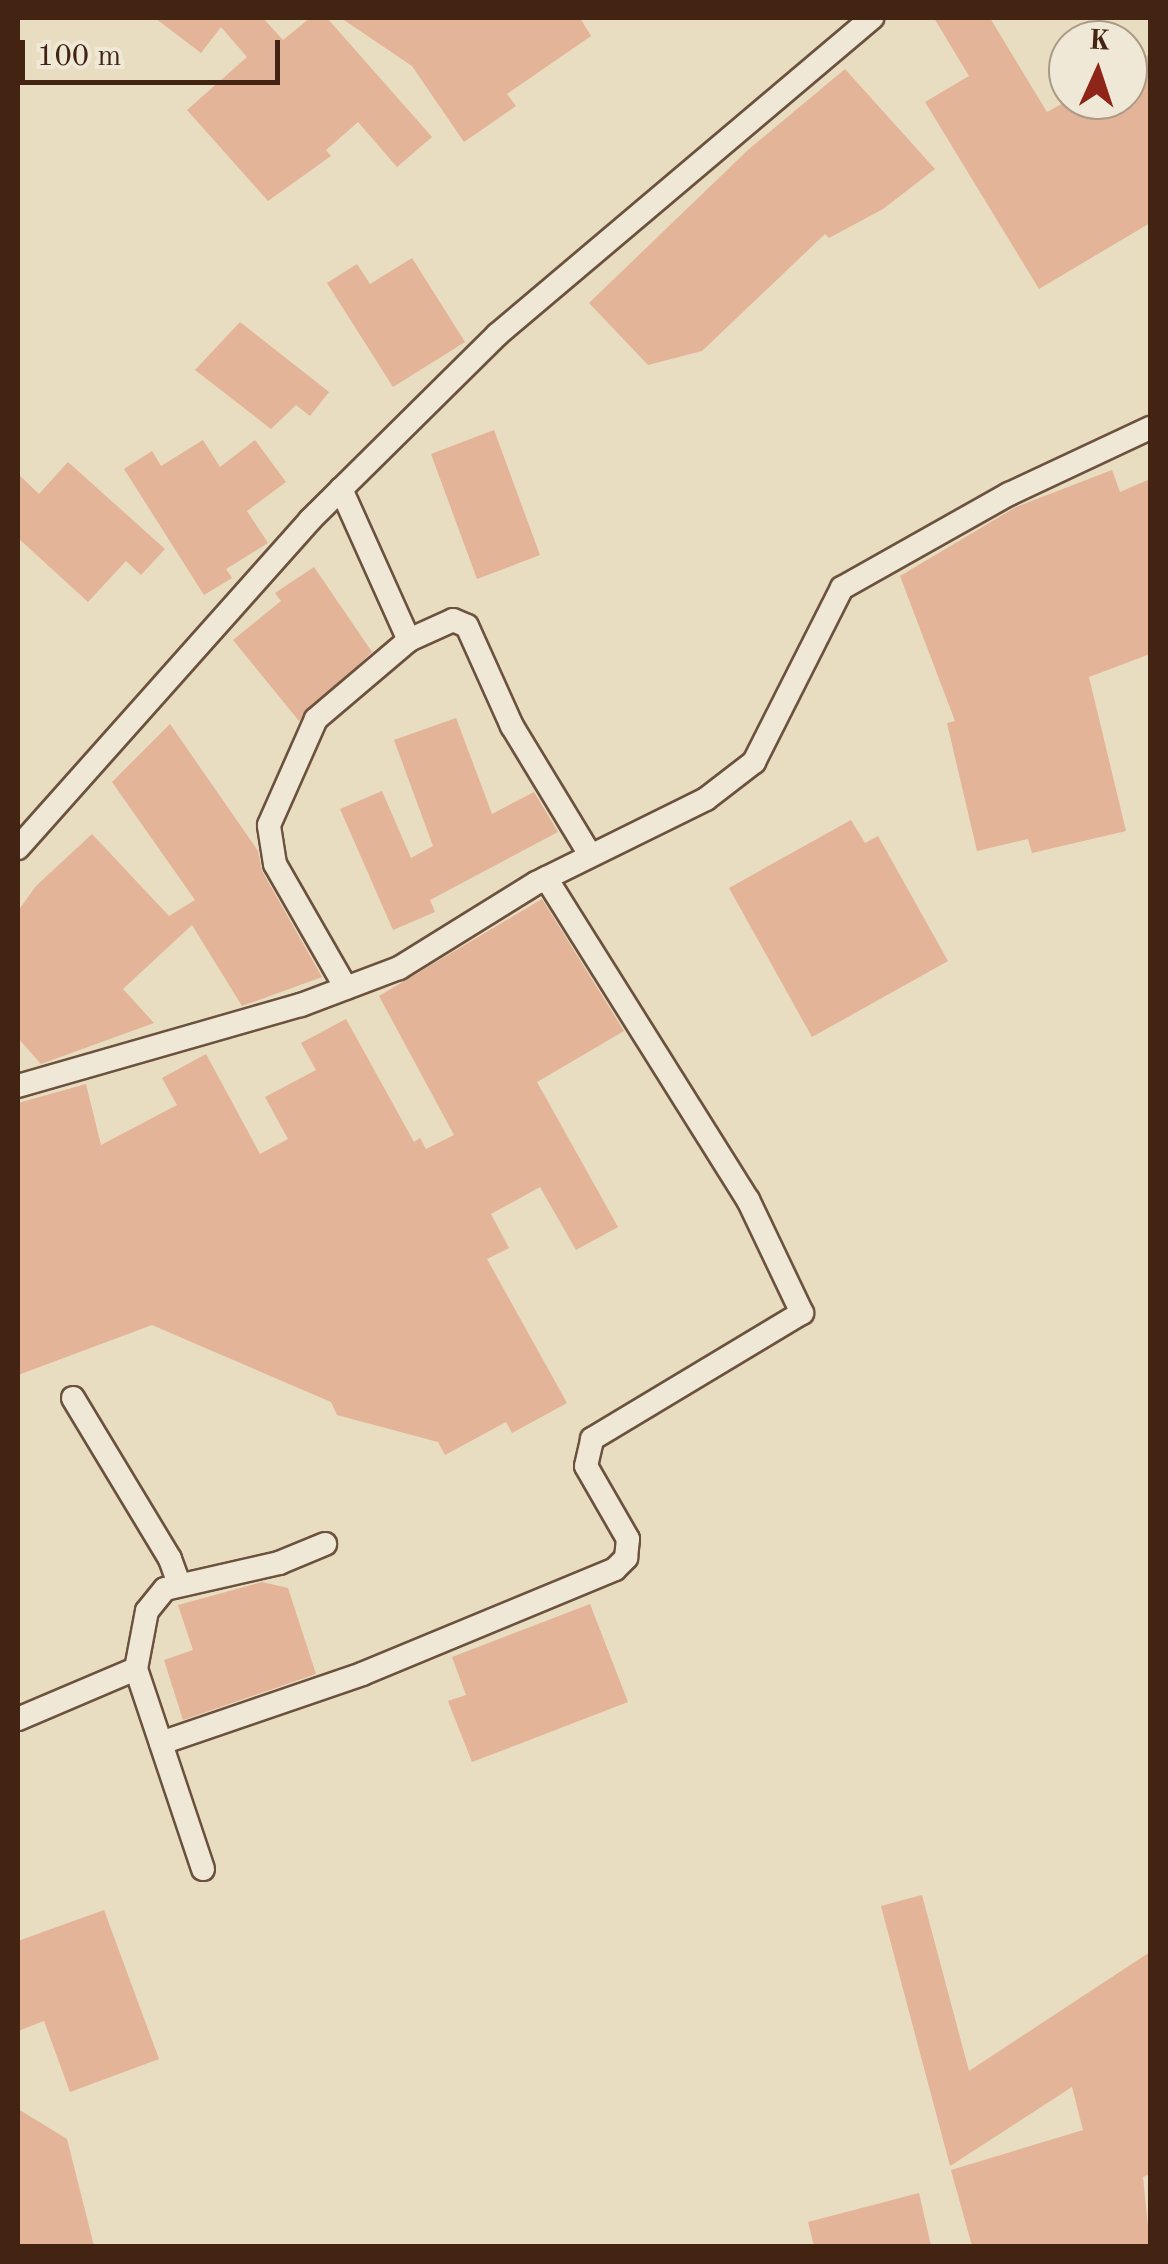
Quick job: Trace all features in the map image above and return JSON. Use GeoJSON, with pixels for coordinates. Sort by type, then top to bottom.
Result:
{"type":"FeatureCollection","features":[{"type":"Feature","properties":{"kind":"street"},"geometry":{"type":"LineString","coordinates":[[18,848],[341,490],[498,334],[872,18]]}},
{"type":"Feature","properties":{"kind":"street"},"geometry":{"type":"LineString","coordinates":[[18,1086],[346,988],[399,968],[546,878],[706,800],[754,762],[842,588],[1009,494],[1150,428]]}},
{"type":"Feature","properties":{"kind":"street"},"geometry":{"type":"LineString","coordinates":[[341,490],[408,640]]}},
{"type":"Feature","properties":{"kind":"street"},"geometry":{"type":"LineString","coordinates":[[346,988],[276,864],[269,825],[316,719],[408,640],[453,620],[467,626],[512,726],[590,856]]}},
{"type":"Feature","properties":{"kind":"street"},"geometry":{"type":"LineString","coordinates":[[160,1743],[362,1674],[616,1569],[626,1558],[628,1539],[586,1466],[592,1439],[802,1313],[748,1200],[546,878]]}},
{"type":"Feature","properties":{"kind":"street"},"geometry":{"type":"LineString","coordinates":[[73,1398],[170,1558],[178,1584]]}},
{"type":"Feature","properties":{"kind":"street"},"geometry":{"type":"LineString","coordinates":[[203,1870],[136,1669],[147,1610],[165,1589],[178,1584],[279,1563],[325,1544]]}},
{"type":"Feature","properties":{"kind":"street"},"geometry":{"type":"LineString","coordinates":[[18,1718],[136,1669]]}},
{"type":"Feature","properties":{"kind":"building"},"geometry":{"type":"Polygon","coordinates":[[[155,18],[263,18],[283,40],[310,18],[327,18],[432,137],[397,167],[358,122],[326,150],[331,156],[268,201],[187,110],[247,57],[221,27],[201,53],[155,18]]]}},
{"type":"Feature","properties":{"kind":"building"},"geometry":{"type":"Polygon","coordinates":[[[341,18],[580,18],[591,36],[507,94],[516,106],[464,142],[412,66],[341,18]]]}},
{"type":"Feature","properties":{"kind":"building"},"geometry":{"type":"Polygon","coordinates":[[[934,18],[990,18],[1048,111],[1048,120],[1148,120],[1150,54],[1150,223],[1039,289],[925,102],[969,76],[934,18]]]}},
{"type":"Feature","properties":{"kind":"building"},"geometry":{"type":"Polygon","coordinates":[[[845,69],[935,169],[883,209],[829,238],[825,234],[702,351],[648,365],[589,303],[749,149],[845,69]]]}},
{"type":"Feature","properties":{"kind":"building"},"geometry":{"type":"Polygon","coordinates":[[[412,258],[465,342],[393,387],[327,283],[357,264],[370,284],[412,258]]]}},
{"type":"Feature","properties":{"kind":"building"},"geometry":{"type":"Polygon","coordinates":[[[240,322],[329,392],[310,416],[296,405],[271,429],[195,370],[240,322]]]}},
{"type":"Feature","properties":{"kind":"building"},"geometry":{"type":"Polygon","coordinates":[[[494,430],[540,555],[477,579],[431,454],[494,430]]]}},
{"type":"Feature","properties":{"kind":"building"},"geometry":{"type":"Polygon","coordinates":[[[203,440],[220,467],[255,440],[286,482],[247,511],[268,543],[226,569],[232,578],[204,595],[124,469],[152,451],[161,466],[203,440]]]}},
{"type":"Feature","properties":{"kind":"building"},"geometry":{"type":"Polygon","coordinates":[[[68,462],[165,549],[141,575],[126,561],[88,602],[18,538],[18,474],[39,494],[68,462]]]}},
{"type":"Feature","properties":{"kind":"building"},"geometry":{"type":"Polygon","coordinates":[[[1112,470],[1120,492],[1150,479],[1150,654],[1089,677],[1126,831],[1032,853],[1028,839],[977,851],[947,723],[955,721],[900,576],[1016,507],[1112,470]]]}},
{"type":"Feature","properties":{"kind":"building"},"geometry":{"type":"Polygon","coordinates":[[[314,567],[372,652],[299,721],[233,640],[281,601],[275,593],[314,567]]]}},
{"type":"Feature","properties":{"kind":"building"},"geometry":{"type":"Polygon","coordinates":[[[456,718],[492,814],[534,792],[558,832],[430,900],[435,912],[393,930],[340,809],[382,791],[411,858],[433,846],[394,740],[456,718]]]}},
{"type":"Feature","properties":{"kind":"building"},"geometry":{"type":"Polygon","coordinates":[[[170,724],[258,851],[262,871],[322,977],[242,1006],[192,925],[123,989],[154,1023],[41,1064],[18,1038],[18,911],[36,886],[92,834],[169,916],[195,900],[112,782],[170,724]]]}},
{"type":"Feature","properties":{"kind":"building"},"geometry":{"type":"Polygon","coordinates":[[[851,820],[865,843],[878,836],[948,961],[812,1037],[729,888],[851,820]]]}},
{"type":"Feature","properties":{"kind":"building"},"geometry":{"type":"Polygon","coordinates":[[[542,899],[624,1031],[537,1082],[618,1227],[576,1250],[540,1187],[491,1214],[509,1248],[487,1259],[567,1403],[512,1433],[506,1422],[445,1455],[438,1442],[337,1415],[331,1402],[152,1325],[18,1375],[18,1103],[86,1084],[101,1145],[177,1105],[162,1078],[206,1054],[260,1154],[288,1139],[265,1097],[316,1070],[301,1043],[346,1019],[414,1142],[420,1138],[426,1149],[454,1135],[379,996],[542,899]]]}},
{"type":"Feature","properties":{"kind":"building"},"geometry":{"type":"Polygon","coordinates":[[[262,1582],[288,1588],[316,1674],[183,1720],[164,1660],[193,1650],[178,1605],[262,1582]]]}},
{"type":"Feature","properties":{"kind":"building"},"geometry":{"type":"Polygon","coordinates":[[[590,1604],[628,1702],[472,1762],[448,1701],[466,1695],[452,1657],[590,1604]]]}},
{"type":"Feature","properties":{"kind":"building"},"geometry":{"type":"Polygon","coordinates":[[[922,1895],[969,2071],[1150,1952],[1150,2174],[1143,2177],[1150,2246],[972,2246],[951,2170],[1083,2130],[1072,2087],[950,2166],[881,1906],[922,1895]]]}},
{"type":"Feature","properties":{"kind":"building"},"geometry":{"type":"Polygon","coordinates":[[[104,1910],[159,2059],[70,2092],[44,2021],[18,2031],[18,1941],[104,1910]]]}},
{"type":"Feature","properties":{"kind":"building"},"geometry":{"type":"Polygon","coordinates":[[[18,2109],[67,2139],[94,2246],[18,2246],[18,2109]]]}},
{"type":"Feature","properties":{"kind":"building"},"geometry":{"type":"Polygon","coordinates":[[[919,2193],[931,2246],[814,2246],[808,2222],[919,2193]]]}}]}
